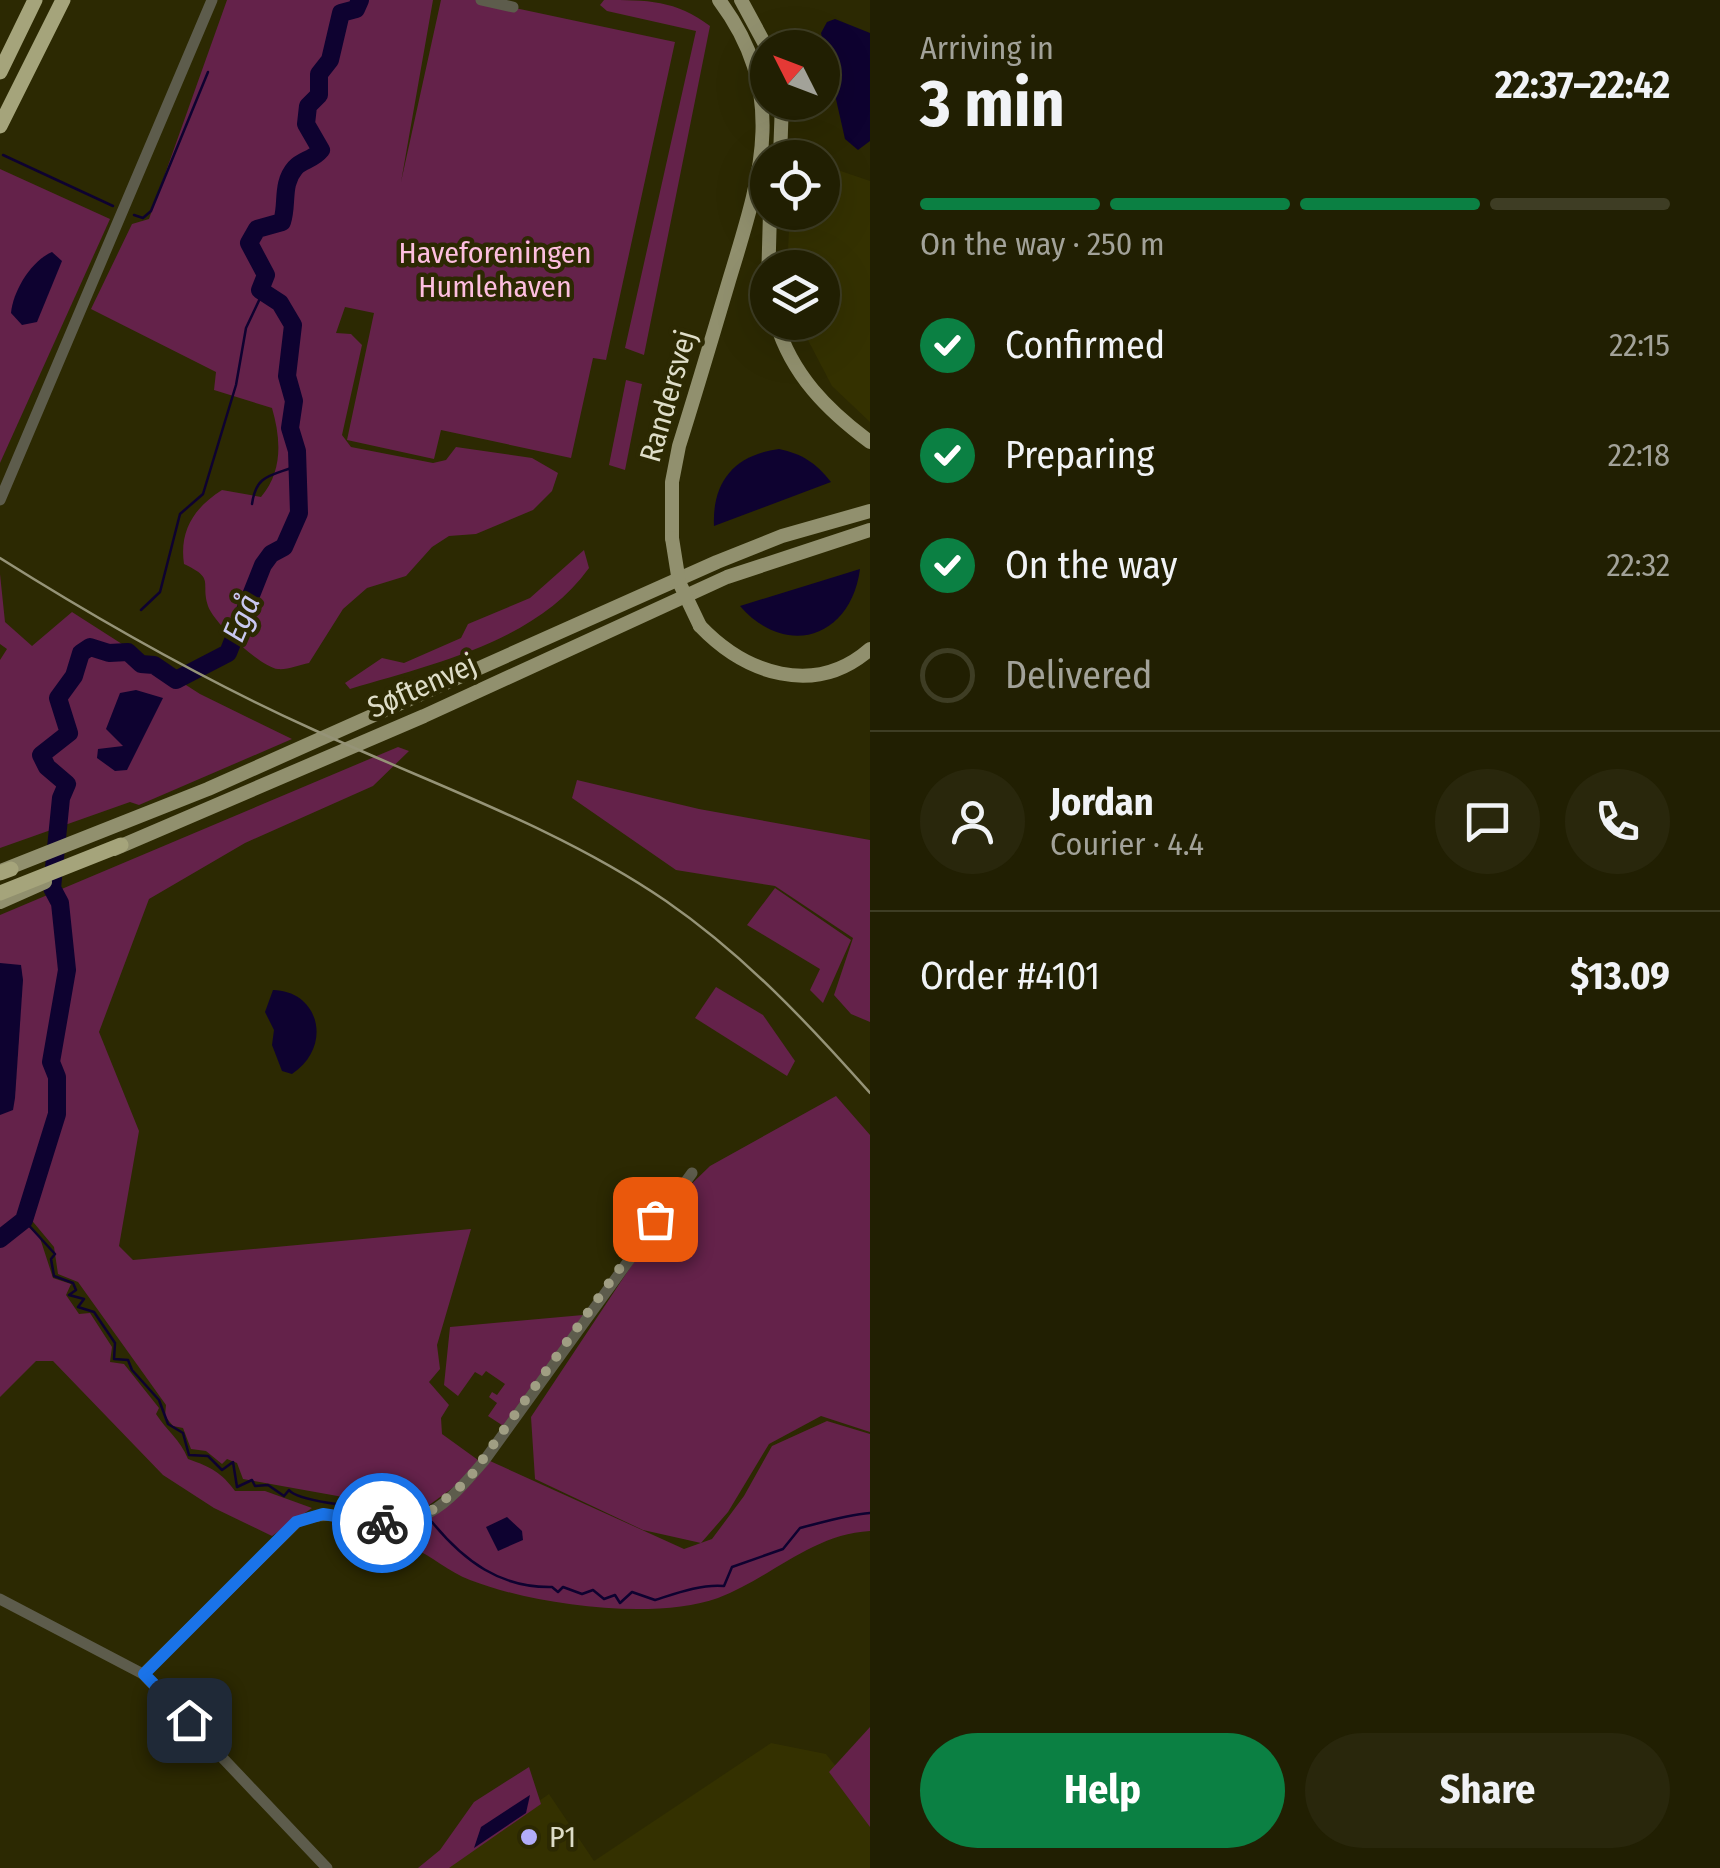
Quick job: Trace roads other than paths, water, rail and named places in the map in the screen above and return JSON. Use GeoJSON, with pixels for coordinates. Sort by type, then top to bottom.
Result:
{"type":"FeatureCollection","features":[{"type":"Feature","properties":{"kind":"highway"},"geometry":{"type":"LineString","coordinates":[[0,72],[35,0]]}},
{"type":"Feature","properties":{"kind":"highway"},"geometry":{"type":"LineString","coordinates":[[0,126],[63,0]]}},
{"type":"Feature","properties":{"kind":"highway"},"geometry":{"type":"LineString","coordinates":[[6,896],[120,845]]}},
{"type":"Feature","properties":{"kind":"main road","name":"Randersvej"},"geometry":{"type":"LineString","coordinates":[[719,0],[734,20],[758,78],[764,157],[672,482],[672,538],[679,582],[700,626],[742,662],[772,673],[802,676],[834,670],[870,649]]}},
{"type":"Feature","properties":{"kind":"main road"},"geometry":{"type":"LineString","coordinates":[[740,0],[757,30]]}},
{"type":"Feature","properties":{"kind":"main road"},"geometry":{"type":"LineString","coordinates":[[784,340],[803,380],[835,416],[870,442]]}},
{"type":"Feature","properties":{"kind":"main road","name":"Søftenvej"},"geometry":{"type":"LineString","coordinates":[[6,871],[416,698],[717,562],[782,536],[870,511]]}},
{"type":"Feature","properties":{"kind":"main road","name":"Søftenvej"},"geometry":{"type":"LineString","coordinates":[[120,845],[424,716],[726,577],[870,530]]}},
{"type":"Feature","properties":{"kind":"street"},"geometry":{"type":"LineString","coordinates":[[0,500],[212,0]]}},
{"type":"Feature","properties":{"kind":"street"},"geometry":{"type":"LineString","coordinates":[[480,0],[513,8]]}},
{"type":"Feature","properties":{"kind":"street"},"geometry":{"type":"LineString","coordinates":[[144,1674],[296,1522],[323,1514],[397,1524],[417,1520],[444,1504],[484,1461],[664,1206],[692,1173]]}},
{"type":"Feature","properties":{"kind":"street"},"geometry":{"type":"LineString","coordinates":[[0,1599],[144,1674],[327,1868]]}},
{"type":"Feature","properties":{"kind":"waterway","name":"Egå"},"geometry":{"type":"LineString","coordinates":[[0,1239],[24,1220],[57,1114],[57,1077],[51,1062],[67,970],[60,903],[52,888],[61,798],[67,784],[47,767],[41,755],[69,733],[58,698],[74,676],[81,653],[90,647],[109,653],[128,652],[141,664],[154,665],[176,680],[228,653],[263,565],[271,554],[284,547],[299,513],[297,451],[290,428],[294,401],[287,376],[293,325],[280,303],[260,290],[266,275],[249,243],[257,229],[282,222],[291,174],[321,150],[306,124],[308,106],[319,95],[319,74],[330,60],[341,13],[356,9],[360,0]]}},
{"type":"Feature","properties":{"kind":"waterway"},"geometry":{"type":"LineString","coordinates":[[134,215],[143,218],[151,211],[208,72]]}},
{"type":"Feature","properties":{"kind":"waterway"},"geometry":{"type":"LineString","coordinates":[[3,155],[113,206]]}},
{"type":"Feature","properties":{"kind":"waterway"},"geometry":{"type":"LineString","coordinates":[[141,610],[160,592],[180,514],[203,494],[236,385],[246,328],[263,292]]}},
{"type":"Feature","properties":{"kind":"waterway"},"geometry":{"type":"LineString","coordinates":[[252,504],[261,482],[294,467]]}},
{"type":"Feature","properties":{"kind":"waterway"},"geometry":{"type":"LineString","coordinates":[[24,1220],[55,1254],[51,1259],[54,1276],[73,1283],[76,1290],[69,1295],[84,1299],[78,1307],[94,1312],[115,1343],[114,1359],[128,1360],[159,1400],[168,1424],[183,1433],[189,1455],[208,1456],[222,1470],[233,1462],[237,1487],[252,1480],[255,1486],[268,1485],[284,1496],[289,1490],[328,1503],[416,1513]]}},
{"type":"Feature","properties":{"kind":"waterway"},"geometry":{"type":"LineString","coordinates":[[424,1524],[426,1527],[432,1522],[470,1560],[500,1577],[552,1587],[558,1592],[563,1587],[582,1594],[593,1590],[604,1599],[615,1595],[620,1603],[632,1592],[655,1600],[698,1588],[724,1586],[732,1567],[783,1549],[800,1528],[870,1513]]}},
{"type":"Feature","properties":{"kind":"tram line"},"geometry":{"type":"LineString","coordinates":[[0,558],[192,670],[312,729],[538,829],[625,875],[695,922],[748,967],[870,1093]]}},
{"type":"Feature","properties":{"kind":"place","name":"P1"},"geometry":{"type":"Point","coordinates":[529,1837]}},
{"type":"Feature","properties":{"kind":"park label","name":"Haveforeningen Humlehaven"},"geometry":{"type":"Point","coordinates":[495,270]}}]}
